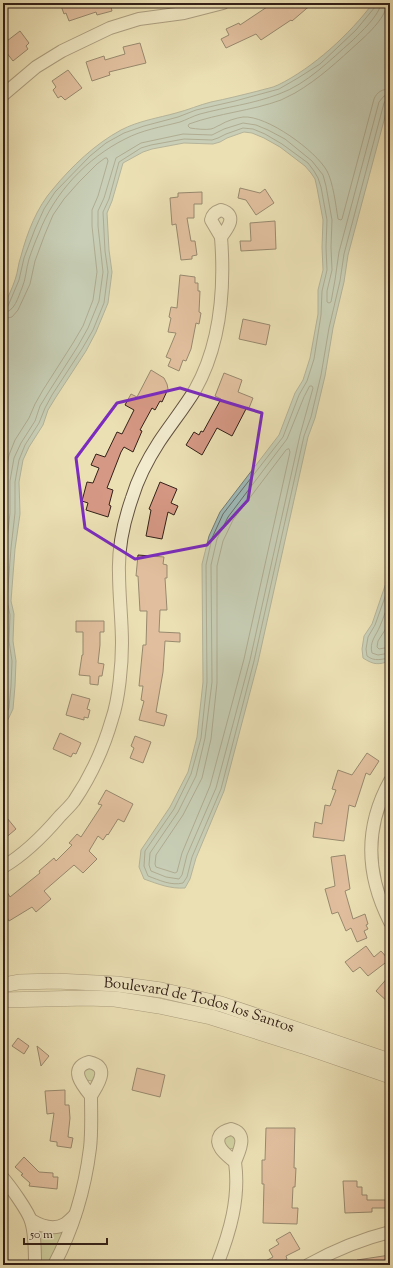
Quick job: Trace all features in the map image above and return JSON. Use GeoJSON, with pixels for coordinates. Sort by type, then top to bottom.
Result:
{"type":"FeatureCollection","features":[{"type":"Feature","properties":{"kind":"street"},"geometry":{"type":"LineString","coordinates":[[3,95],[36,67],[62,51],[110,28],[139,19],[184,13],[223,3]]}},
{"type":"Feature","properties":{"kind":"street"},"geometry":{"type":"LineString","coordinates":[[3,867],[13,861],[37,841],[73,801],[102,749],[111,724],[119,685],[122,646],[119,572],[120,546],[125,523],[131,499],[147,462],[194,390],[205,370],[220,311],[222,256],[221,237]]}},
{"type":"Feature","properties":{"kind":"street"},"geometry":{"type":"LineString","coordinates":[[390,781],[378,808],[372,833],[371,853],[372,869],[376,889],[382,907],[390,922]]}},
{"type":"Feature","properties":{"kind":"street","name":"Boulevard de Todos los Santos"},"geometry":{"type":"LineString","coordinates":[[3,984],[56,981],[117,984],[161,990],[221,1004],[390,1061]]}},
{"type":"Feature","properties":{"kind":"street","name":"Boulevard de Todos los Santos"},"geometry":{"type":"LineString","coordinates":[[3,1000],[87,998],[115,999],[158,1006],[211,1017],[390,1076]]}},
{"type":"Feature","properties":{"kind":"street"},"geometry":{"type":"LineString","coordinates":[[54,1265],[76,1215],[85,1180],[90,1148],[91,1096]]}},
{"type":"Feature","properties":{"kind":"street"},"geometry":{"type":"LineString","coordinates":[[217,1265],[225,1243],[236,1197],[237,1177],[235,1162]]}},
{"type":"Feature","properties":{"kind":"street"},"geometry":{"type":"LineString","coordinates":[[3,1178],[18,1198],[31,1220],[35,1250],[35,1265]]}},
{"type":"Feature","properties":{"kind":"street"},"geometry":{"type":"LineString","coordinates":[[31,1220],[42,1227],[54,1228],[65,1224],[76,1215]]}},
{"type":"Feature","properties":{"kind":"street"},"geometry":{"type":"LineString","coordinates":[[308,1265],[318,1262],[353,1244],[390,1232]]}},
{"type":"Feature","properties":{"kind":"highlighted area"},"geometry":{"type":"Polygon","coordinates":[[[180,388],[262,413],[248,500],[207,545],[135,559],[85,528],[76,458],[117,403],[180,388]]]}},
{"type":"Feature","properties":{"kind":"green space"},"geometry":{"type":"Polygon","coordinates":[[[96,1067],[97,1078],[92,1081],[86,1080],[83,1074],[85,1068],[96,1067]]]}},
{"type":"Feature","properties":{"kind":"green space"},"geometry":{"type":"Polygon","coordinates":[[[226,1135],[236,1135],[236,1148],[228,1149],[224,1145],[224,1137],[226,1135]]]}},
{"type":"Feature","properties":{"kind":"green space"},"geometry":{"type":"Polygon","coordinates":[[[41,1229],[63,1230],[63,1234],[50,1265],[41,1264],[39,1233],[41,1229]]]}},
{"type":"Feature","properties":{"kind":"water"},"geometry":{"type":"Polygon","coordinates":[[[373,3],[390,3],[390,98],[348,255],[325,376],[315,418],[308,437],[258,662],[224,791],[196,858],[190,879],[185,888],[164,886],[144,879],[139,867],[141,850],[170,807],[188,772],[197,737],[203,682],[202,564],[209,536],[220,512],[279,435],[295,393],[303,380],[310,358],[318,314],[318,290],[323,270],[323,220],[315,179],[305,166],[280,147],[252,133],[244,132],[213,144],[184,143],[152,149],[143,152],[123,163],[107,213],[112,272],[108,303],[86,351],[48,410],[43,425],[29,447],[23,460],[19,482],[20,514],[15,549],[11,601],[14,614],[13,641],[16,661],[15,686],[13,709],[3,730],[3,308],[14,283],[26,238],[37,212],[47,196],[60,180],[93,149],[111,136],[134,124],[278,85],[317,60],[330,49],[364,15],[373,3]]]}},
{"type":"Feature","properties":{"kind":"water"},"geometry":{"type":"Polygon","coordinates":[[[390,571],[390,661],[376,664],[363,658],[362,649],[364,636],[372,624],[390,571]]]}},
{"type":"Feature","properties":{"kind":"building"},"geometry":{"type":"Polygon","coordinates":[[[60,3],[117,3],[118,5],[111,7],[112,11],[97,15],[96,12],[69,21],[66,13],[64,14],[60,3]]]}},
{"type":"Feature","properties":{"kind":"building"},"geometry":{"type":"Polygon","coordinates":[[[273,3],[313,3],[292,21],[291,20],[261,40],[256,34],[226,48],[221,39],[229,35],[226,29],[239,23],[240,25],[273,3]]]}},
{"type":"Feature","properties":{"kind":"building"},"geometry":{"type":"Polygon","coordinates":[[[20,31],[29,43],[26,46],[28,49],[13,61],[6,52],[8,50],[3,44],[20,31]]]}},
{"type":"Feature","properties":{"kind":"building"},"geometry":{"type":"Polygon","coordinates":[[[140,43],[146,63],[109,72],[110,75],[92,81],[86,62],[104,56],[105,60],[125,54],[123,47],[140,43]]]}},
{"type":"Feature","properties":{"kind":"building"},"geometry":{"type":"Polygon","coordinates":[[[68,70],[82,88],[65,100],[61,96],[58,98],[53,90],[56,87],[52,81],[68,70]]]}},
{"type":"Feature","properties":{"kind":"building"},"geometry":{"type":"Polygon","coordinates":[[[240,188],[260,193],[265,189],[274,203],[256,215],[246,200],[238,198],[240,188]]]}},
{"type":"Feature","properties":{"kind":"building"},"geometry":{"type":"Polygon","coordinates":[[[202,192],[202,204],[194,204],[194,218],[187,218],[191,241],[195,241],[197,255],[192,256],[192,259],[181,260],[176,224],[172,225],[170,198],[178,197],[178,193],[202,192]]]}},
{"type":"Feature","properties":{"kind":"building"},"geometry":{"type":"Polygon","coordinates":[[[275,221],[276,249],[241,251],[240,241],[251,241],[250,223],[275,221]]]}},
{"type":"Feature","properties":{"kind":"building"},"geometry":{"type":"Polygon","coordinates":[[[180,275],[195,277],[195,283],[198,283],[198,291],[200,291],[199,312],[201,313],[199,324],[196,323],[191,349],[186,361],[183,360],[179,371],[168,366],[171,359],[166,357],[176,333],[168,332],[171,318],[169,317],[171,307],[177,308],[180,275]]]}},
{"type":"Feature","properties":{"kind":"building"},"geometry":{"type":"Polygon","coordinates":[[[243,319],[270,325],[266,345],[239,339],[243,319]]]}},
{"type":"Feature","properties":{"kind":"building"},"geometry":{"type":"Polygon","coordinates":[[[151,370],[164,378],[167,384],[168,389],[162,402],[160,401],[155,410],[152,408],[140,430],[142,431],[133,452],[124,447],[121,452],[107,488],[113,490],[109,505],[111,506],[108,517],[86,510],[88,503],[82,501],[87,482],[93,483],[99,468],[91,465],[96,454],[105,457],[117,432],[122,434],[134,410],[125,405],[131,394],[137,397],[151,370]]]}},
{"type":"Feature","properties":{"kind":"building"},"geometry":{"type":"Polygon","coordinates":[[[224,373],[242,380],[238,392],[253,398],[249,408],[247,407],[232,436],[217,428],[202,455],[186,445],[194,432],[199,435],[201,431],[203,432],[221,399],[215,396],[224,373]]]}},
{"type":"Feature","properties":{"kind":"building"},"geometry":{"type":"Polygon","coordinates":[[[160,482],[177,489],[171,503],[178,506],[174,515],[168,512],[162,539],[146,536],[151,510],[149,509],[160,482]]]}},
{"type":"Feature","properties":{"kind":"building"},"geometry":{"type":"Polygon","coordinates":[[[138,555],[164,557],[163,564],[167,565],[167,578],[165,578],[167,610],[160,610],[159,632],[180,633],[180,642],[165,641],[163,672],[156,712],[167,715],[164,726],[139,720],[144,701],[141,700],[143,686],[139,686],[143,645],[146,645],[147,611],[140,611],[138,576],[136,576],[138,555]]]}},
{"type":"Feature","properties":{"kind":"building"},"geometry":{"type":"Polygon","coordinates":[[[76,621],[104,621],[104,632],[100,632],[98,663],[104,664],[102,676],[99,676],[98,685],[90,684],[90,676],[79,675],[83,655],[83,632],[76,632],[76,621]]]}},
{"type":"Feature","properties":{"kind":"building"},"geometry":{"type":"Polygon","coordinates":[[[72,694],[90,699],[87,709],[90,710],[88,718],[84,717],[84,720],[66,715],[72,694]]]}},
{"type":"Feature","properties":{"kind":"building"},"geometry":{"type":"Polygon","coordinates":[[[60,733],[81,743],[76,754],[73,753],[71,757],[53,749],[60,733]]]}},
{"type":"Feature","properties":{"kind":"building"},"geometry":{"type":"Polygon","coordinates":[[[135,736],[151,742],[143,763],[130,758],[134,748],[131,746],[135,736]]]}},
{"type":"Feature","properties":{"kind":"building"},"geometry":{"type":"Polygon","coordinates":[[[367,753],[379,761],[370,775],[366,773],[355,807],[349,805],[344,841],[313,837],[315,822],[322,824],[325,805],[330,806],[336,790],[332,789],[338,770],[352,775],[367,753]]]}},
{"type":"Feature","properties":{"kind":"building"},"geometry":{"type":"Polygon","coordinates":[[[106,790],[133,804],[124,822],[118,819],[103,840],[98,836],[89,851],[97,859],[83,873],[74,865],[44,891],[51,899],[36,912],[32,907],[9,921],[3,910],[3,885],[10,897],[40,873],[39,871],[54,858],[56,861],[72,845],[69,843],[77,834],[81,837],[102,805],[98,804],[106,790]]]}},
{"type":"Feature","properties":{"kind":"building"},"geometry":{"type":"Polygon","coordinates":[[[3,813],[16,829],[3,840],[3,813]]]}},
{"type":"Feature","properties":{"kind":"building"},"geometry":{"type":"Polygon","coordinates":[[[345,855],[350,889],[345,891],[353,919],[365,914],[368,924],[366,925],[368,929],[364,931],[367,938],[357,942],[351,928],[346,931],[338,912],[332,914],[325,889],[335,886],[331,857],[345,855]]]}},
{"type":"Feature","properties":{"kind":"building"},"geometry":{"type":"Polygon","coordinates":[[[366,946],[374,957],[381,951],[389,960],[368,976],[360,967],[353,972],[345,962],[366,946]]]}},
{"type":"Feature","properties":{"kind":"building"},"geometry":{"type":"Polygon","coordinates":[[[390,975],[390,1004],[376,991],[390,975]]]}},
{"type":"Feature","properties":{"kind":"building"},"geometry":{"type":"Polygon","coordinates":[[[18,1038],[29,1046],[24,1054],[12,1046],[18,1038]]]}},
{"type":"Feature","properties":{"kind":"building"},"geometry":{"type":"Polygon","coordinates":[[[37,1046],[49,1056],[41,1066],[37,1046]]]}},
{"type":"Feature","properties":{"kind":"building"},"geometry":{"type":"Polygon","coordinates":[[[137,1068],[165,1075],[160,1097],[132,1090],[137,1068]]]}},
{"type":"Feature","properties":{"kind":"building"},"geometry":{"type":"Polygon","coordinates":[[[65,1090],[65,1105],[69,1105],[70,1118],[68,1137],[73,1138],[71,1148],[57,1146],[57,1142],[50,1141],[54,1113],[47,1114],[45,1091],[65,1090]]]}},
{"type":"Feature","properties":{"kind":"building"},"geometry":{"type":"Polygon","coordinates":[[[266,1128],[295,1128],[294,1168],[296,1168],[292,1208],[298,1208],[297,1224],[263,1223],[264,1184],[262,1184],[262,1160],[265,1160],[266,1128]]]}},
{"type":"Feature","properties":{"kind":"building"},"geometry":{"type":"Polygon","coordinates":[[[24,1157],[39,1172],[53,1173],[53,1177],[58,1177],[57,1189],[29,1186],[30,1183],[15,1167],[24,1157]]]}},
{"type":"Feature","properties":{"kind":"building"},"geometry":{"type":"Polygon","coordinates":[[[343,1181],[357,1181],[357,1187],[362,1187],[362,1195],[367,1195],[367,1200],[390,1200],[390,1208],[372,1208],[372,1212],[345,1213],[343,1181]]]}},
{"type":"Feature","properties":{"kind":"building"},"geometry":{"type":"Polygon","coordinates":[[[290,1232],[300,1249],[286,1256],[287,1259],[276,1265],[258,1265],[273,1257],[269,1250],[279,1244],[276,1240],[290,1232]]]}},
{"type":"Feature","properties":{"kind":"building"},"geometry":{"type":"Polygon","coordinates":[[[390,1255],[390,1265],[358,1265],[357,1260],[390,1255]]]}}]}
